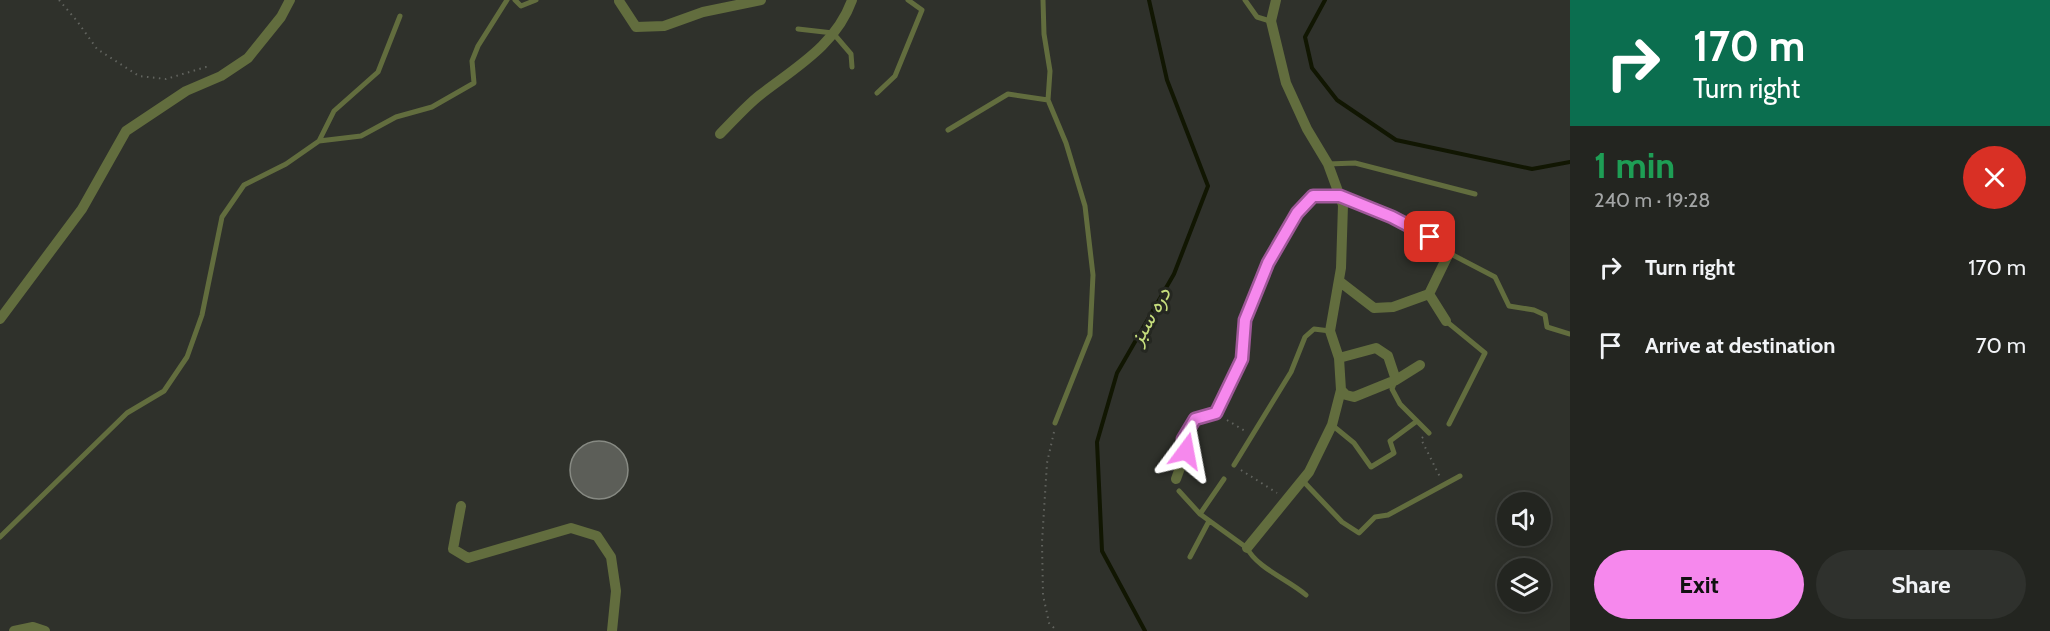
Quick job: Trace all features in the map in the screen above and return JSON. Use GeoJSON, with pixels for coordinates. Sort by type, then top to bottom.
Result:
{"type":"FeatureCollection","features":[{"type":"Feature","properties":{"kind":"street"},"geometry":{"type":"LineString","coordinates":[[0,319],[82,208],[126,130],[186,91],[221,76],[248,58],[281,17],[290,0]]}},
{"type":"Feature","properties":{"kind":"street"},"geometry":{"type":"LineString","coordinates":[[619,0],[636,27],[664,26],[703,12],[761,0]]}},
{"type":"Feature","properties":{"kind":"street"},"geometry":{"type":"LineString","coordinates":[[720,134],[759,96],[801,66],[824,46],[847,15],[852,0]]}},
{"type":"Feature","properties":{"kind":"street"},"geometry":{"type":"LineString","coordinates":[[1247,548],[1309,472],[1332,425],[1341,390],[1339,358],[1330,331],[1341,268],[1343,205],[1328,164],[1307,129],[1286,83],[1271,21],[1276,0]]}},
{"type":"Feature","properties":{"kind":"street"},"geometry":{"type":"LineString","coordinates":[[1176,479],[1186,451],[1183,439],[1195,419],[1216,413],[1242,359],[1245,320],[1268,263],[1297,213],[1313,196],[1340,196],[1392,217],[1430,237],[1449,253],[1429,294],[1393,307],[1374,308],[1339,281]]}},
{"type":"Feature","properties":{"kind":"street"},"geometry":{"type":"LineString","coordinates":[[1429,294],[1446,321]]}},
{"type":"Feature","properties":{"kind":"street"},"geometry":{"type":"LineString","coordinates":[[1339,358],[1376,348],[1388,356],[1396,380]]}},
{"type":"Feature","properties":{"kind":"street"},"geometry":{"type":"LineString","coordinates":[[1341,390],[1346,395],[1354,397],[1396,380],[1420,365]]}},
{"type":"Feature","properties":{"kind":"street"},"geometry":{"type":"LineString","coordinates":[[461,506],[453,549],[468,558],[571,528],[597,536],[611,557],[616,591],[612,631]]}},
{"type":"Feature","properties":{"kind":"street"},"geometry":{"type":"LineString","coordinates":[[14,631],[33,627],[45,631]]}},
{"type":"Feature","properties":{"kind":"lane"},"geometry":{"type":"LineString","coordinates":[[0,537],[128,413],[164,391],[187,357],[202,315],[222,217],[244,185],[286,164],[319,141],[362,136],[396,117],[432,107],[474,83],[472,61],[478,46],[507,0]]}},
{"type":"Feature","properties":{"kind":"lane"},"geometry":{"type":"LineString","coordinates":[[514,0],[520,6],[536,0]]}},
{"type":"Feature","properties":{"kind":"lane"},"geometry":{"type":"LineString","coordinates":[[877,93],[895,76],[922,10],[908,0]]}},
{"type":"Feature","properties":{"kind":"lane"},"geometry":{"type":"LineString","coordinates":[[1043,0],[1044,34],[1050,71],[1048,100],[1066,143],[1084,206],[1093,275],[1090,335],[1055,423]]}},
{"type":"Feature","properties":{"kind":"lane"},"geometry":{"type":"LineString","coordinates":[[1245,0],[1257,16],[1271,21]]}},
{"type":"Feature","properties":{"kind":"lane"},"geometry":{"type":"LineString","coordinates":[[319,141],[334,111],[378,72],[400,16]]}},
{"type":"Feature","properties":{"kind":"lane"},"geometry":{"type":"LineString","coordinates":[[798,29],[833,33],[851,54],[852,67]]}},
{"type":"Feature","properties":{"kind":"lane"},"geometry":{"type":"LineString","coordinates":[[948,130],[1008,94],[1048,100]]}},
{"type":"Feature","properties":{"kind":"lane"},"geometry":{"type":"LineString","coordinates":[[1328,164],[1355,163],[1475,194]]}},
{"type":"Feature","properties":{"kind":"lane"},"geometry":{"type":"LineString","coordinates":[[1449,253],[1495,277],[1509,306],[1534,310],[1545,315],[1547,327],[1570,334]]}},
{"type":"Feature","properties":{"kind":"lane"},"geometry":{"type":"LineString","coordinates":[[1446,321],[1485,353],[1449,424]]}},
{"type":"Feature","properties":{"kind":"lane"},"geometry":{"type":"LineString","coordinates":[[1234,465],[1291,372],[1305,337],[1314,329],[1330,331]]}},
{"type":"Feature","properties":{"kind":"lane"},"geometry":{"type":"LineString","coordinates":[[1396,380],[1392,389],[1400,404],[1429,433]]}},
{"type":"Feature","properties":{"kind":"lane"},"geometry":{"type":"LineString","coordinates":[[1332,425],[1353,443],[1371,467],[1394,453],[1390,441],[1417,422]]}},
{"type":"Feature","properties":{"kind":"lane"},"geometry":{"type":"LineString","coordinates":[[1303,480],[1342,522],[1359,533],[1375,518],[1388,514],[1460,476]]}},
{"type":"Feature","properties":{"kind":"lane"},"geometry":{"type":"LineString","coordinates":[[1200,514],[1224,479]]}},
{"type":"Feature","properties":{"kind":"lane"},"geometry":{"type":"LineString","coordinates":[[1179,491],[1200,514],[1247,548],[1251,556],[1266,568],[1294,585],[1306,596]]}},
{"type":"Feature","properties":{"kind":"lane"},"geometry":{"type":"LineString","coordinates":[[1190,557],[1209,521]]}},
{"type":"Feature","properties":{"kind":"path"},"geometry":{"type":"LineString","coordinates":[[59,0],[97,50],[139,76],[166,79],[206,67],[230,70]]}},
{"type":"Feature","properties":{"kind":"path"},"geometry":{"type":"LineString","coordinates":[[1216,413],[1252,436]]}},
{"type":"Feature","properties":{"kind":"path"},"geometry":{"type":"LineString","coordinates":[[1055,423],[1047,463],[1042,542],[1043,595],[1049,623],[1057,631]]}},
{"type":"Feature","properties":{"kind":"path"},"geometry":{"type":"LineString","coordinates":[[1429,433],[1421,439],[1444,484]]}},
{"type":"Feature","properties":{"kind":"path"},"geometry":{"type":"LineString","coordinates":[[1234,465],[1287,499]]}},
{"type":"Feature","properties":{"kind":"building"},"geometry":{"type":"Polygon","coordinates":[[[593,441],[605,441],[615,445],[624,454],[628,476],[620,491],[605,499],[593,499],[583,495],[574,486],[570,476],[570,464],[574,454],[583,445],[593,441]]]}},
{"type":"Feature","properties":{"kind":"waterway","name":"دره سبز"},"geometry":{"type":"LineString","coordinates":[[1145,631],[1102,551],[1097,442],[1117,373],[1174,274],[1208,186],[1167,80],[1149,0]]}},
{"type":"Feature","properties":{"kind":"waterway"},"geometry":{"type":"LineString","coordinates":[[1325,0],[1305,37],[1312,68],[1337,100],[1396,140],[1532,169],[1570,162]]}},
{"type":"Feature","properties":{"kind":"route"},"geometry":{"type":"LineString","coordinates":[[1186,451],[1183,439],[1195,419],[1216,413],[1242,359],[1245,320],[1268,263],[1297,213],[1313,196],[1340,196],[1392,217],[1430,237]]}}]}
